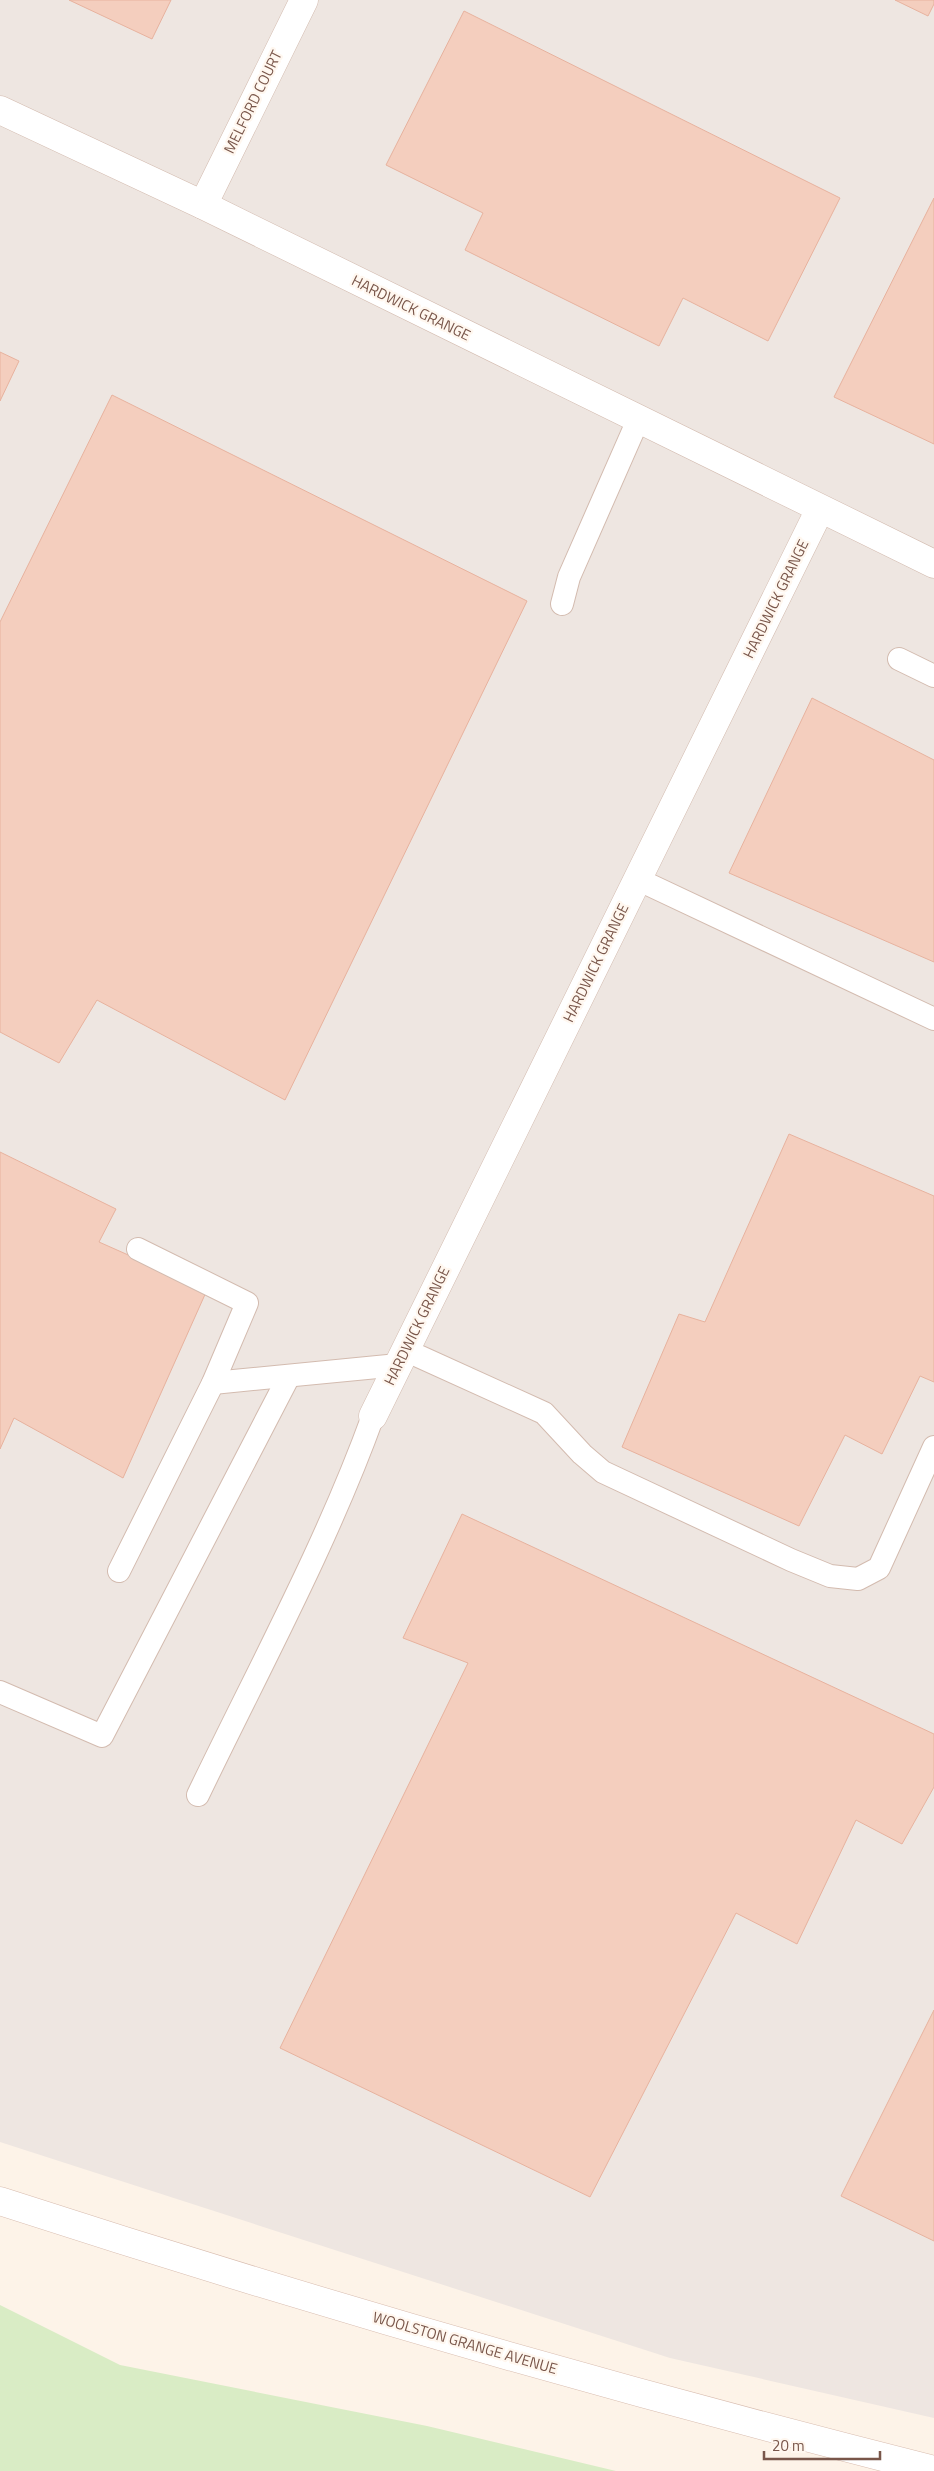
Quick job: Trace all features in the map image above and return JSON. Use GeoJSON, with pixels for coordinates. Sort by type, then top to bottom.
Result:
{"type":"FeatureCollection","features":[{"type":"Feature","properties":{"kind":"street","name":"MELFORD COURT"},"geometry":{"type":"LineString","coordinates":[[203,205],[304,0]]}},
{"type":"Feature","properties":{"kind":"street","name":"HARDWICK GRANGE"},"geometry":{"type":"LineString","coordinates":[[0,110],[203,205],[934,564]]}},
{"type":"Feature","properties":{"kind":"street","name":"HARDWICK GRANGE"},"geometry":{"type":"LineString","coordinates":[[372,1416],[820,509]]}},
{"type":"Feature","properties":{"kind":"street","name":"WOOLSTON GRANGE AVENUE"},"geometry":{"type":"LineString","coordinates":[[0,2201],[121,2240],[453,2341],[771,2429],[934,2470]]}},
{"type":"Feature","properties":{"kind":"lane"},"geometry":{"type":"LineString","coordinates":[[562,604],[569,577],[638,420]]}},
{"type":"Feature","properties":{"kind":"lane"},"geometry":{"type":"LineString","coordinates":[[899,659],[934,676]]}},
{"type":"Feature","properties":{"kind":"lane"},"geometry":{"type":"LineString","coordinates":[[637,879],[934,1019]]}},
{"type":"Feature","properties":{"kind":"lane"},"geometry":{"type":"LineString","coordinates":[[119,1571],[213,1383],[248,1304],[138,1249]]}},
{"type":"Feature","properties":{"kind":"lane"},"geometry":{"type":"LineString","coordinates":[[213,1383],[289,1376],[401,1357],[544,1413],[582,1454],[603,1472],[791,1560],[830,1576],[858,1578],[879,1568],[934,1447]]}},
{"type":"Feature","properties":{"kind":"lane"},"geometry":{"type":"LineString","coordinates":[[0,1692],[102,1736],[289,1376]]}},
{"type":"Feature","properties":{"kind":"lane"},"geometry":{"type":"LineString","coordinates":[[198,1794],[311,1561],[356,1463],[372,1416]]}},
{"type":"Feature","properties":{"kind":"shaded area"},"geometry":{"type":"Polygon","coordinates":[[[0,0],[934,0],[934,2418],[670,2358],[0,2142],[0,0]]]}},
{"type":"Feature","properties":{"kind":"green space"},"geometry":{"type":"Polygon","coordinates":[[[0,2305],[120,2365],[427,2426],[616,2471],[0,2471],[0,2305]]]}},
{"type":"Feature","properties":{"kind":"building"},"geometry":{"type":"Polygon","coordinates":[[[69,0],[171,0],[152,39],[69,0]]]}},
{"type":"Feature","properties":{"kind":"building"},"geometry":{"type":"Polygon","coordinates":[[[895,0],[934,0],[934,4],[928,16],[895,0]]]}},
{"type":"Feature","properties":{"kind":"building"},"geometry":{"type":"Polygon","coordinates":[[[464,11],[840,198],[768,341],[683,298],[659,346],[465,250],[483,213],[386,165],[464,11]]]}},
{"type":"Feature","properties":{"kind":"building"},"geometry":{"type":"Polygon","coordinates":[[[934,198],[934,444],[834,397],[934,198]]]}},
{"type":"Feature","properties":{"kind":"building"},"geometry":{"type":"Polygon","coordinates":[[[0,352],[19,361],[0,401],[0,352]]]}},
{"type":"Feature","properties":{"kind":"building"},"geometry":{"type":"Polygon","coordinates":[[[112,395],[527,601],[285,1100],[97,1000],[59,1063],[0,1032],[0,622],[112,395]]]}},
{"type":"Feature","properties":{"kind":"building"},"geometry":{"type":"Polygon","coordinates":[[[812,698],[934,760],[934,962],[729,873],[812,698]]]}},
{"type":"Feature","properties":{"kind":"building"},"geometry":{"type":"Polygon","coordinates":[[[789,1134],[934,1196],[934,1382],[920,1376],[882,1454],[845,1435],[799,1526],[622,1447],[679,1314],[705,1322],[789,1134]]]}},
{"type":"Feature","properties":{"kind":"building"},"geometry":{"type":"Polygon","coordinates":[[[0,1152],[116,1209],[99,1242],[207,1290],[123,1478],[14,1418],[0,1449],[0,1152]]]}},
{"type":"Feature","properties":{"kind":"building"},"geometry":{"type":"Polygon","coordinates":[[[462,1514],[934,1734],[934,1787],[902,1844],[856,1820],[797,1944],[736,1913],[590,2197],[280,2048],[468,1663],[403,1638],[462,1514]]]}},
{"type":"Feature","properties":{"kind":"building"},"geometry":{"type":"Polygon","coordinates":[[[934,2010],[934,2241],[841,2196],[934,2010]]]}}]}
